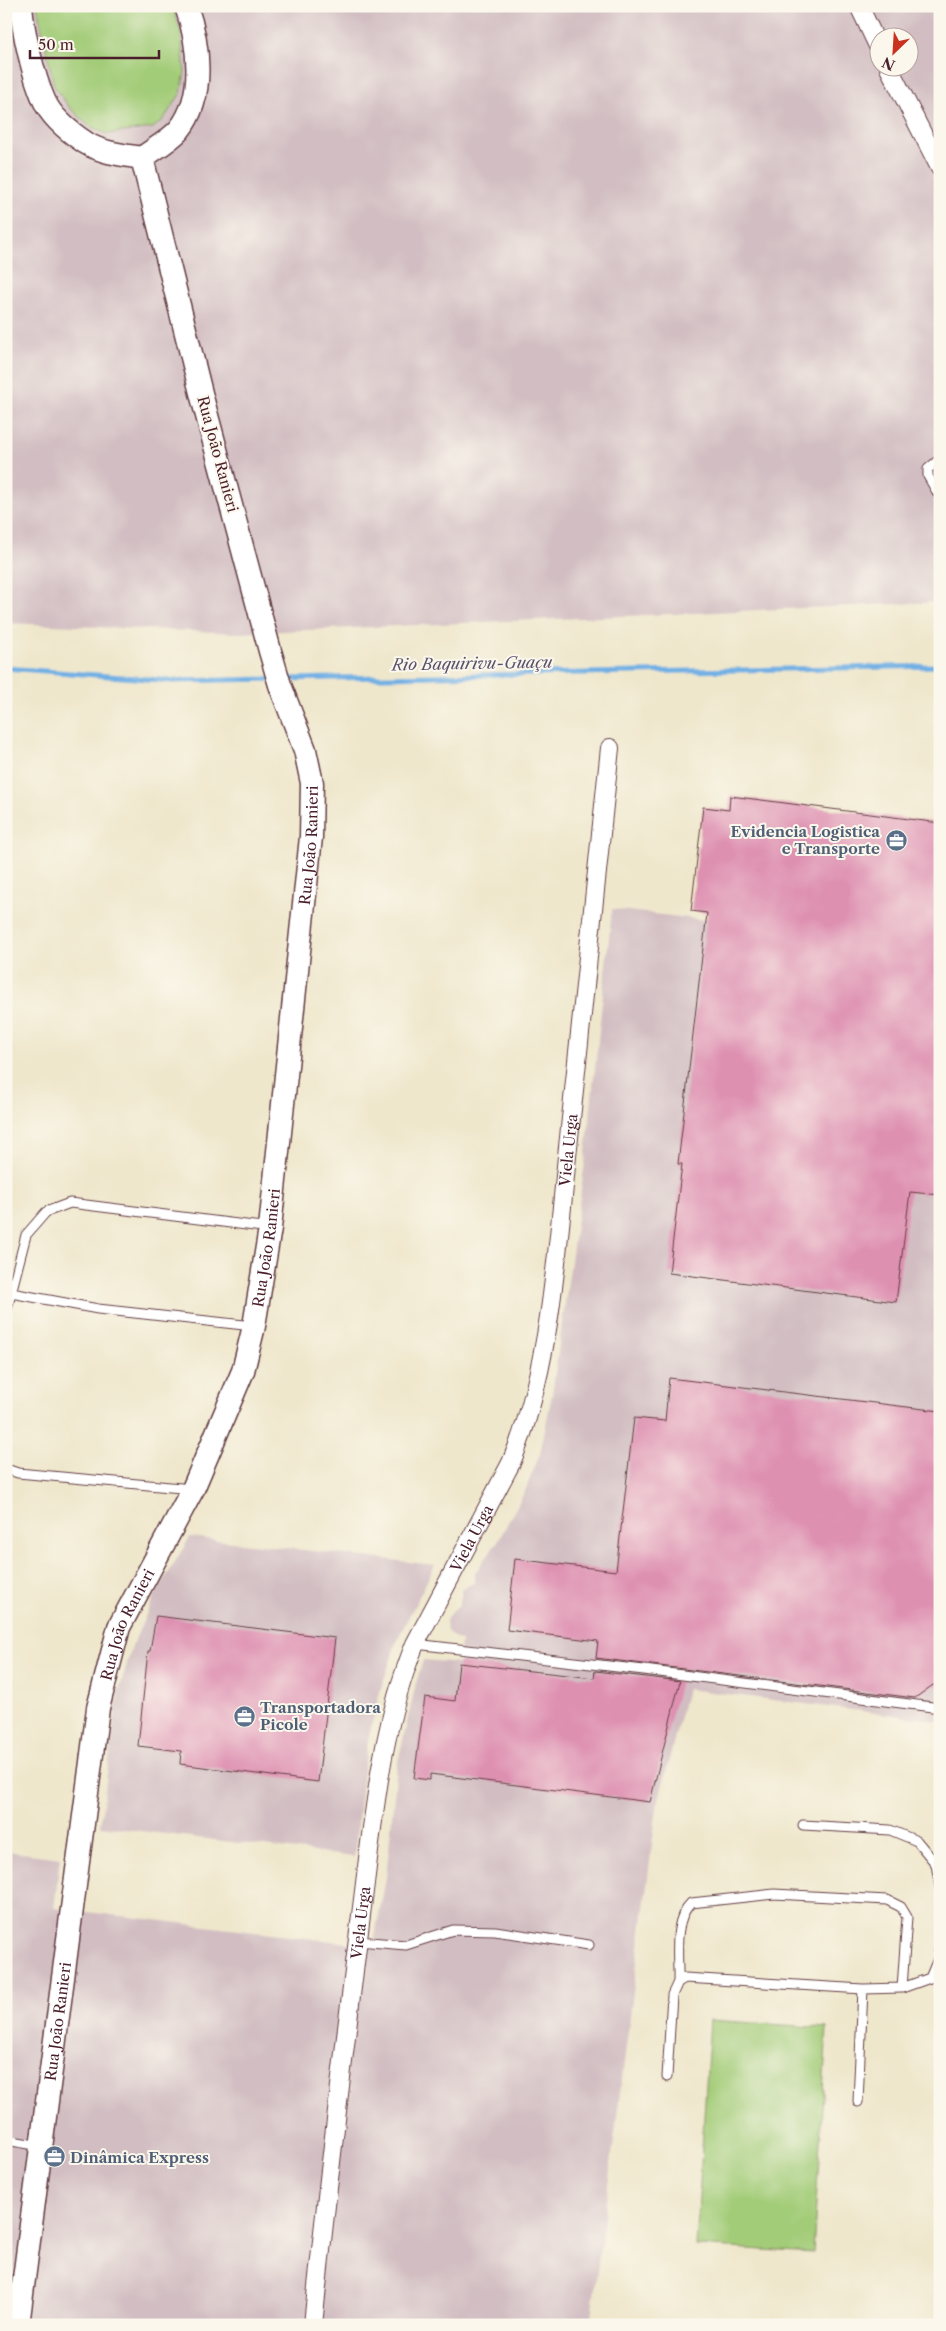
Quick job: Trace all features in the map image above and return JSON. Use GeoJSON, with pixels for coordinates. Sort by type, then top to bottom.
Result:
{"type":"FeatureCollection","features":[{"type":"Feature","properties":{"kind":"street"},"geometry":{"type":"LineString","coordinates":[[21,6],[22,24],[44,101],[62,124],[87,144],[109,152],[142,158],[179,130],[196,92],[196,42],[186,6]]}},
{"type":"Feature","properties":{"kind":"street"},"geometry":{"type":"LineString","coordinates":[[859,6],[869,28]]}},
{"type":"Feature","properties":{"kind":"street"},"geometry":{"type":"LineString","coordinates":[[894,78],[940,168]]}},
{"type":"Feature","properties":{"kind":"street","name":"Rua João Ranieri"},"geometry":{"type":"LineString","coordinates":[[18,2325],[98,1708],[119,1627],[193,1489],[243,1371],[254,1326],[270,1228],[311,837],[310,774],[305,750],[280,685],[270,651],[202,397],[142,158]]}},
{"type":"Feature","properties":{"kind":"street","name":"Viela Urga"},"geometry":{"type":"LineString","coordinates":[[313,2325],[382,1755],[396,1700],[415,1644],[511,1463],[522,1437],[537,1383],[555,1266],[610,748]]}},
{"type":"Feature","properties":{"kind":"lane"},"geometry":{"type":"LineString","coordinates":[[940,459],[928,469],[928,476],[940,497]]}},
{"type":"Feature","properties":{"kind":"lane"},"geometry":{"type":"LineString","coordinates":[[6,1313],[26,1235],[46,1212],[70,1203],[270,1228]]}},
{"type":"Feature","properties":{"kind":"lane"},"geometry":{"type":"LineString","coordinates":[[11,1293],[98,1309],[254,1326]]}},
{"type":"Feature","properties":{"kind":"lane"},"geometry":{"type":"LineString","coordinates":[[6,1470],[193,1489]]}},
{"type":"Feature","properties":{"kind":"lane"},"geometry":{"type":"LineString","coordinates":[[415,1644],[644,1670],[940,1708]]}},
{"type":"Feature","properties":{"kind":"lane"},"geometry":{"type":"LineString","coordinates":[[802,1825],[890,1830],[917,1842],[936,1864],[940,1888]]}},
{"type":"Feature","properties":{"kind":"lane"},"geometry":{"type":"LineString","coordinates":[[667,2077],[672,1995],[678,1982],[680,1923],[684,1910],[691,1903],[774,1894],[887,1900],[901,1908],[907,1917],[902,1988]]}},
{"type":"Feature","properties":{"kind":"lane"},"geometry":{"type":"LineString","coordinates":[[358,1941],[406,1944],[453,1930],[495,1931],[589,1944]]}},
{"type":"Feature","properties":{"kind":"lane"},"geometry":{"type":"LineString","coordinates":[[678,1982],[685,1978],[863,1989],[902,1988],[930,1978],[938,1959],[940,1943]]}},
{"type":"Feature","properties":{"kind":"lane"},"geometry":{"type":"LineString","coordinates":[[858,2102],[863,1989]]}},
{"type":"Feature","properties":{"kind":"lane"},"geometry":{"type":"LineString","coordinates":[[6,2140],[42,2146]]}},
{"type":"Feature","properties":{"kind":"shaded area"},"geometry":{"type":"Polygon","coordinates":[[[6,6],[940,6],[940,602],[238,633],[6,623],[6,6]]]}},
{"type":"Feature","properties":{"kind":"shaded area"},"geometry":{"type":"Polygon","coordinates":[[[612,909],[940,948],[940,1721],[687,1689],[657,1807],[590,2325],[6,2325],[6,1851],[60,1858],[54,1908],[373,1946],[386,1878],[397,1766],[423,1660],[459,1663],[461,1641],[447,1631],[446,1621],[449,1615],[459,1606],[463,1588],[474,1583],[474,1574],[498,1541],[525,1491],[540,1454],[552,1395],[585,1162],[612,909]]]}},
{"type":"Feature","properties":{"kind":"shaded area","name":"Transportadora Picole"},"geometry":{"type":"Polygon","coordinates":[[[190,1537],[435,1565],[397,1640],[380,1692],[369,1735],[363,1772],[354,1857],[100,1826],[118,1693],[133,1644],[154,1597],[190,1537]]]}},
{"type":"Feature","properties":{"kind":"green space"},"geometry":{"type":"Polygon","coordinates":[[[37,6],[172,6],[181,32],[185,72],[181,93],[163,120],[153,128],[107,134],[89,126],[69,107],[54,86],[37,6]]]}},
{"type":"Feature","properties":{"kind":"green space"},"geometry":{"type":"Polygon","coordinates":[[[710,2020],[827,2028],[813,2253],[696,2246],[710,2020]]]}},
{"type":"Feature","properties":{"kind":"building"},"geometry":{"type":"Polygon","coordinates":[[[730,796],[940,823],[940,1195],[910,1192],[896,1302],[669,1273],[682,1164],[678,1164],[707,913],[691,911],[703,807],[729,810],[730,796]]]}},
{"type":"Feature","properties":{"kind":"building"},"geometry":{"type":"Polygon","coordinates":[[[669,1378],[940,1411],[940,1686],[933,1685],[915,1698],[596,1658],[598,1641],[507,1630],[515,1559],[616,1571],[634,1418],[665,1421],[669,1378]]]}},
{"type":"Feature","properties":{"kind":"building"},"geometry":{"type":"Polygon","coordinates":[[[156,1616],[335,1638],[318,1782],[180,1764],[181,1751],[138,1746],[148,1651],[150,1651],[156,1616]]]}},
{"type":"Feature","properties":{"kind":"building"},"geometry":{"type":"Polygon","coordinates":[[[459,1663],[594,1678],[595,1671],[680,1681],[650,1802],[430,1774],[430,1780],[414,1778],[425,1697],[455,1701],[459,1663]]]}},
{"type":"Feature","properties":{"kind":"waterway","name":"Rio Baquirivu-Guaçu"},"geometry":{"type":"LineString","coordinates":[[284,679],[940,666]]}},
{"type":"Feature","properties":{"kind":"waterway","name":"Rio Baquirivu-Guaçu"},"geometry":{"type":"LineString","coordinates":[[6,668],[173,681],[273,679]]}},
{"type":"Feature","properties":{"kind":"place","name":"Evidencia Logistica e Transporte"},"geometry":{"type":"Point","coordinates":[896,840]}},
{"type":"Feature","properties":{"kind":"place","name":"Transportadora Picole"},"geometry":{"type":"Point","coordinates":[244,1716]}},
{"type":"Feature","properties":{"kind":"place","name":"Dinâmica Express"},"geometry":{"type":"Point","coordinates":[54,2157]}}]}
